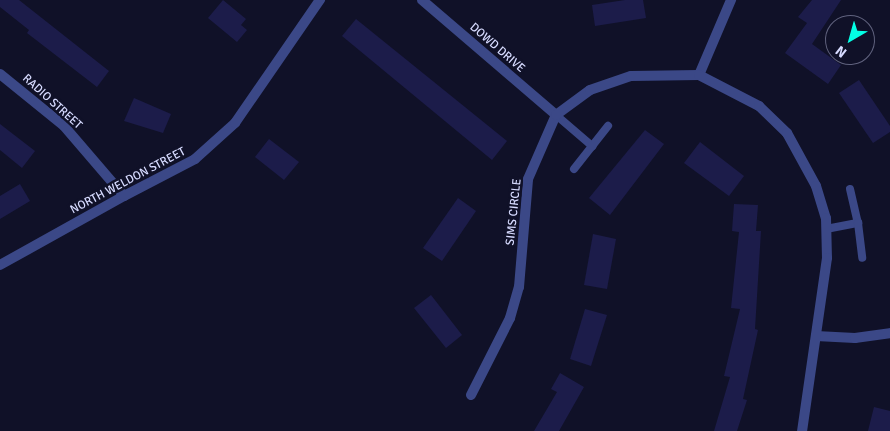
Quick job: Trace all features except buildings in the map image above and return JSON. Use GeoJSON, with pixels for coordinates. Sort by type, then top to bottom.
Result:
{"type":"FeatureCollection","features":[{"type":"Feature","properties":{"kind":"street","name":"NORTH WELDON STREET"},"geometry":{"type":"LineString","coordinates":[[0,265],[195,159],[235,122],[320,0]]}},
{"type":"Feature","properties":{"kind":"street","name":"DOWD DRIVE"},"geometry":{"type":"LineString","coordinates":[[422,0],[556,115]]}},
{"type":"Feature","properties":{"kind":"street"},"geometry":{"type":"LineString","coordinates":[[699,75],[732,0]]}},
{"type":"Feature","properties":{"kind":"street","name":"RADIO STREET"},"geometry":{"type":"LineString","coordinates":[[0,74],[64,126],[124,196]]}},
{"type":"Feature","properties":{"kind":"street"},"geometry":{"type":"LineString","coordinates":[[556,115],[590,90],[631,76],[699,75],[759,106],[788,132],[816,186],[826,228],[827,258],[802,431]]}},
{"type":"Feature","properties":{"kind":"street","name":"SIMS CIRCLE"},"geometry":{"type":"LineString","coordinates":[[471,395],[510,318],[519,286],[528,180],[556,115]]}},
{"type":"Feature","properties":{"kind":"street"},"geometry":{"type":"LineString","coordinates":[[816,336],[855,338],[890,333]]}},
{"type":"Feature","properties":{"kind":"lane"},"geometry":{"type":"LineString","coordinates":[[556,115],[592,146]]}},
{"type":"Feature","properties":{"kind":"lane"},"geometry":{"type":"LineString","coordinates":[[574,169],[608,126]]}},
{"type":"Feature","properties":{"kind":"lane"},"geometry":{"type":"LineString","coordinates":[[850,189],[858,223],[862,258]]}},
{"type":"Feature","properties":{"kind":"lane"},"geometry":{"type":"LineString","coordinates":[[826,228],[858,223]]}}]}
